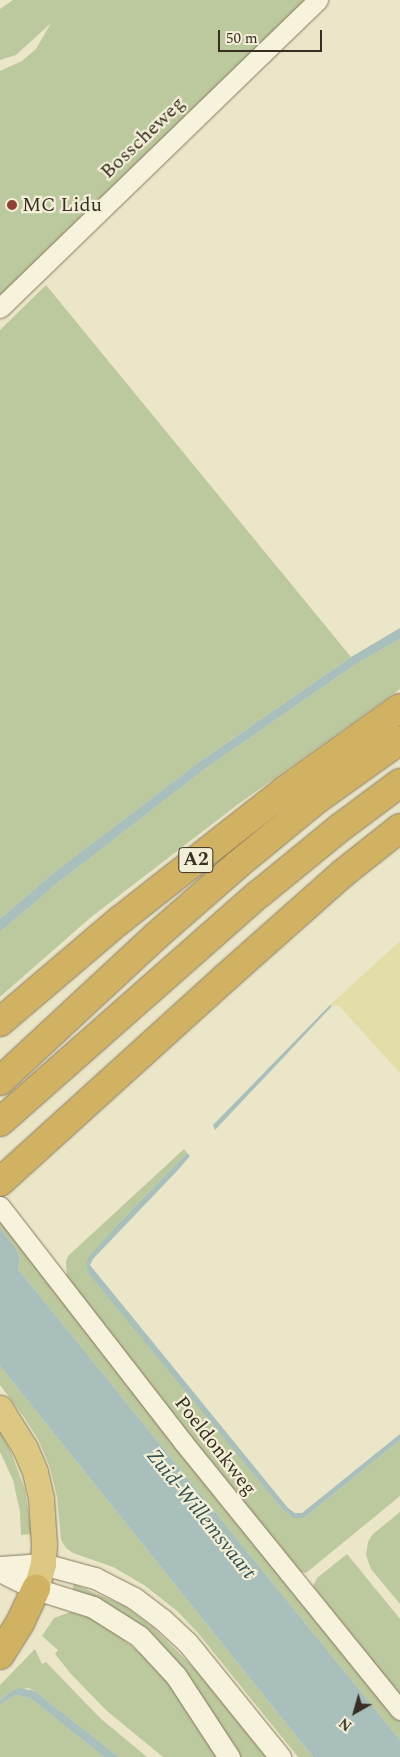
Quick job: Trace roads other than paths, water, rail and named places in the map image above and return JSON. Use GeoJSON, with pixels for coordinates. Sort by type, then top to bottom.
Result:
{"type":"FeatureCollection","features":[{"type":"Feature","properties":{"kind":"highway","name":"A2"},"geometry":{"type":"LineString","coordinates":[[0,1022],[120,920],[285,790],[400,708]]}},
{"type":"Feature","properties":{"kind":"highway","name":"A2"},"geometry":{"type":"LineString","coordinates":[[0,1081],[156,936],[237,865],[316,800],[400,740]]}},
{"type":"Feature","properties":{"kind":"highway"},"geometry":{"type":"LineString","coordinates":[[0,1122],[259,894],[341,827],[400,784]]}},
{"type":"Feature","properties":{"kind":"highway"},"geometry":{"type":"LineString","coordinates":[[9,1175],[342,874],[400,828]]}},
{"type":"Feature","properties":{"kind":"highway"},"geometry":{"type":"LineString","coordinates":[[0,1408],[25,1448],[35,1472],[43,1513],[39,1576],[16,1631],[0,1654]]}},
{"type":"Feature","properties":{"kind":"main road"},"geometry":{"type":"LineString","coordinates":[[0,1569],[39,1576],[84,1574],[108,1583],[134,1598],[162,1619],[187,1642],[280,1757]]}},
{"type":"Feature","properties":{"kind":"main road"},"geometry":{"type":"LineString","coordinates":[[39,1576],[139,1636],[176,1676],[228,1757]]}},
{"type":"Feature","properties":{"kind":"street","name":"Bosscheweg"},"geometry":{"type":"LineString","coordinates":[[0,308],[318,0]]}},
{"type":"Feature","properties":{"kind":"street","name":"Poeldonkweg"},"geometry":{"type":"LineString","coordinates":[[0,1206],[183,1442],[400,1710]]}},
{"type":"Feature","properties":{"kind":"water"},"geometry":{"type":"Polygon","coordinates":[[[400,628],[400,639],[356,664],[205,769],[59,882],[0,932],[0,919],[52,874],[199,762],[351,657],[400,628]]]}},
{"type":"Feature","properties":{"kind":"water"},"geometry":{"type":"Polygon","coordinates":[[[330,1005],[332,1006],[215,1130],[213,1125],[330,1005]]]}},
{"type":"Feature","properties":{"kind":"water"},"geometry":{"type":"Polygon","coordinates":[[[187,1153],[190,1156],[178,1170],[93,1259],[90,1265],[288,1508],[295,1513],[302,1513],[400,1434],[400,1440],[304,1518],[294,1518],[284,1511],[89,1274],[86,1265],[89,1257],[122,1220],[187,1153]]]}},
{"type":"Feature","properties":{"kind":"water","name":"Zuid-Willemsvaart"},"geometry":{"type":"Polygon","coordinates":[[[0,1228],[17,1250],[20,1259],[18,1269],[400,1740],[400,1757],[313,1757],[0,1366],[0,1228]]]}},
{"type":"Feature","properties":{"kind":"water"},"geometry":{"type":"Polygon","coordinates":[[[20,1688],[35,1691],[119,1757],[104,1757],[30,1698],[16,1695],[0,1705],[0,1700],[11,1691],[20,1688]]]}},
{"type":"Feature","properties":{"kind":"place","name":"MC Lidu"},"geometry":{"type":"Point","coordinates":[12,205]}}]}
